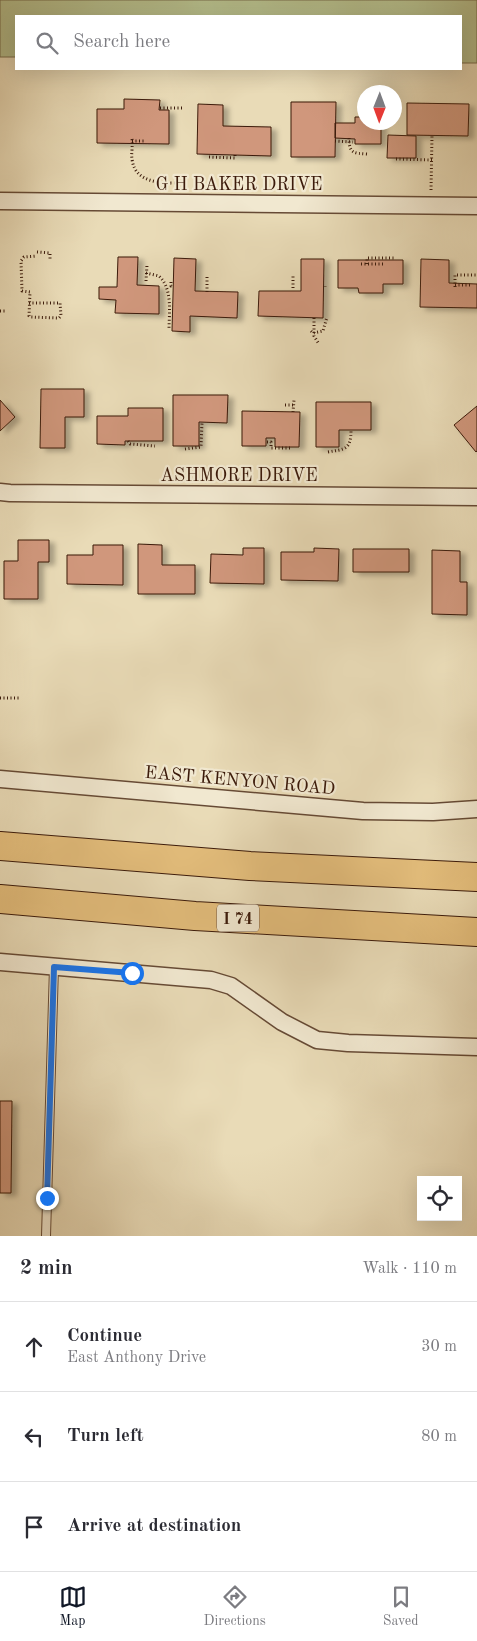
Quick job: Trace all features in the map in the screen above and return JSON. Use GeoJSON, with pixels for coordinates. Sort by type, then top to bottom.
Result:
{"type":"FeatureCollection","features":[{"type":"Feature","properties":{"kind":"highway"},"geometry":{"type":"LineString","coordinates":[[0,846],[240,865],[477,878]]}},
{"type":"Feature","properties":{"kind":"highway","name":"I 74"},"geometry":{"type":"LineString","coordinates":[[0,899],[195,916],[477,932]]}},
{"type":"Feature","properties":{"kind":"street","name":"G H BAKER DRIVE"},"geometry":{"type":"LineString","coordinates":[[0,202],[477,206]]}},
{"type":"Feature","properties":{"kind":"street","name":"ASHMORE DRIVE"},"geometry":{"type":"LineString","coordinates":[[0,492],[477,497]]}},
{"type":"Feature","properties":{"kind":"street","name":"EAST KENYON ROAD"},"geometry":{"type":"LineString","coordinates":[[0,779],[363,811],[433,812],[477,809]]}},
{"type":"Feature","properties":{"kind":"street"},"geometry":{"type":"LineString","coordinates":[[0,962],[211,980],[231,986],[282,1022],[317,1040],[348,1043],[477,1047]]}},
{"type":"Feature","properties":{"kind":"lane"},"geometry":{"type":"LineString","coordinates":[[46,1236],[54,967]]}},
{"type":"Feature","properties":{"kind":"path"},"geometry":{"type":"LineString","coordinates":[[160,108],[184,108]]}},
{"type":"Feature","properties":{"kind":"path"},"geometry":{"type":"LineString","coordinates":[[431,205],[432,136]]}},
{"type":"Feature","properties":{"kind":"path"},"geometry":{"type":"LineString","coordinates":[[145,141],[132,140],[132,160],[136,171],[145,179],[155,182],[184,183]]}},
{"type":"Feature","properties":{"kind":"path"},"geometry":{"type":"LineString","coordinates":[[335,141],[351,141],[350,149],[352,152],[368,154]]}},
{"type":"Feature","properties":{"kind":"path"},"geometry":{"type":"LineString","coordinates":[[209,157],[235,158],[235,155]]}},
{"type":"Feature","properties":{"kind":"path"},"geometry":{"type":"LineString","coordinates":[[396,159],[432,160]]}},
{"type":"Feature","properties":{"kind":"path"},"geometry":{"type":"LineString","coordinates":[[30,302],[60,303],[61,316],[59,318],[30,317],[30,302],[30,292],[22,291],[21,261],[24,256],[50,253],[50,259]]}},
{"type":"Feature","properties":{"kind":"path"},"geometry":{"type":"LineString","coordinates":[[385,264],[365,264],[367,258],[396,258]]}},
{"type":"Feature","properties":{"kind":"path"},"geometry":{"type":"LineString","coordinates":[[146,264],[146,281]]}},
{"type":"Feature","properties":{"kind":"path"},"geometry":{"type":"LineString","coordinates":[[146,273],[160,276],[166,286],[170,327]]}},
{"type":"Feature","properties":{"kind":"path"},"geometry":{"type":"LineString","coordinates":[[294,274],[294,288]]}},
{"type":"Feature","properties":{"kind":"path"},"geometry":{"type":"LineString","coordinates":[[472,285],[455,286],[455,275],[477,275]]}},
{"type":"Feature","properties":{"kind":"path"},"geometry":{"type":"LineString","coordinates":[[207,276],[207,292]]}},
{"type":"Feature","properties":{"kind":"path"},"geometry":{"type":"LineString","coordinates":[[0,311],[6,311]]}},
{"type":"Feature","properties":{"kind":"path"},"geometry":{"type":"LineString","coordinates":[[312,332],[323,331],[327,317]]}},
{"type":"Feature","properties":{"kind":"path"},"geometry":{"type":"LineString","coordinates":[[314,318],[312,332],[319,344]]}},
{"type":"Feature","properties":{"kind":"path"},"geometry":{"type":"LineString","coordinates":[[294,400],[294,412]]}},
{"type":"Feature","properties":{"kind":"path"},"geometry":{"type":"LineString","coordinates":[[284,405],[294,405]]}},
{"type":"Feature","properties":{"kind":"path"},"geometry":{"type":"LineString","coordinates":[[186,448],[201,447],[202,422]]}},
{"type":"Feature","properties":{"kind":"path"},"geometry":{"type":"LineString","coordinates":[[328,452],[348,446],[350,430]]}},
{"type":"Feature","properties":{"kind":"path"},"geometry":{"type":"LineString","coordinates":[[128,441],[130,444],[155,446]]}},
{"type":"Feature","properties":{"kind":"path"},"geometry":{"type":"LineString","coordinates":[[267,442],[271,442],[271,448],[290,448]]}},
{"type":"Feature","properties":{"kind":"path"},"geometry":{"type":"LineString","coordinates":[[0,698],[20,698]]}},
{"type":"Feature","properties":{"kind":"green space"},"geometry":{"type":"Polygon","coordinates":[[[0,0],[477,0],[477,63],[462,63],[462,15],[15,15],[15,57],[0,57],[0,0]]]}},
{"type":"Feature","properties":{"kind":"building"},"geometry":{"type":"Polygon","coordinates":[[[124,99],[160,100],[159,110],[169,110],[169,144],[97,143],[97,109],[124,109],[124,99]]]}},
{"type":"Feature","properties":{"kind":"building"},"geometry":{"type":"Polygon","coordinates":[[[291,102],[336,102],[335,157],[291,157],[291,102]]]}},
{"type":"Feature","properties":{"kind":"building"},"geometry":{"type":"Polygon","coordinates":[[[407,103],[469,104],[468,136],[407,135],[407,103]]]}},
{"type":"Feature","properties":{"kind":"building"},"geometry":{"type":"Polygon","coordinates":[[[198,104],[223,105],[223,126],[271,127],[271,156],[197,154],[198,104]]]}},
{"type":"Feature","properties":{"kind":"building"},"geometry":{"type":"Polygon","coordinates":[[[355,117],[357,117],[357,130],[381,130],[381,144],[355,144],[355,139],[335,138],[335,123],[355,123],[355,117]]]}},
{"type":"Feature","properties":{"kind":"building"},"geometry":{"type":"Polygon","coordinates":[[[388,135],[416,136],[416,158],[387,158],[388,135]]]}},
{"type":"Feature","properties":{"kind":"building"},"geometry":{"type":"Polygon","coordinates":[[[118,257],[138,257],[137,285],[159,286],[159,314],[115,313],[116,300],[99,299],[99,287],[117,287],[118,257]]]}},
{"type":"Feature","properties":{"kind":"building"},"geometry":{"type":"Polygon","coordinates":[[[174,258],[196,259],[195,291],[238,292],[237,318],[190,316],[190,332],[172,331],[174,258]]]}},
{"type":"Feature","properties":{"kind":"building"},"geometry":{"type":"Polygon","coordinates":[[[301,259],[324,259],[323,318],[258,316],[259,291],[301,291],[301,259]]]}},
{"type":"Feature","properties":{"kind":"building"},"geometry":{"type":"Polygon","coordinates":[[[421,259],[449,260],[449,283],[477,284],[477,308],[420,307],[421,259]]]}},
{"type":"Feature","properties":{"kind":"building"},"geometry":{"type":"Polygon","coordinates":[[[338,260],[403,260],[403,284],[383,284],[383,293],[359,293],[358,288],[338,288],[338,260]]]}},
{"type":"Feature","properties":{"kind":"building"},"geometry":{"type":"Polygon","coordinates":[[[41,389],[84,389],[84,417],[65,417],[65,448],[40,448],[41,389]]]}},
{"type":"Feature","properties":{"kind":"building"},"geometry":{"type":"Polygon","coordinates":[[[173,395],[228,395],[227,423],[199,422],[199,446],[173,446],[173,395]]]}},
{"type":"Feature","properties":{"kind":"building"},"geometry":{"type":"Polygon","coordinates":[[[0,400],[15,417],[0,431],[0,400]]]}},
{"type":"Feature","properties":{"kind":"building"},"geometry":{"type":"Polygon","coordinates":[[[316,402],[371,402],[371,430],[339,430],[339,447],[316,447],[316,402]]]}},
{"type":"Feature","properties":{"kind":"building"},"geometry":{"type":"Polygon","coordinates":[[[477,406],[477,451],[476,452],[454,425],[477,406]]]}},
{"type":"Feature","properties":{"kind":"building"},"geometry":{"type":"Polygon","coordinates":[[[128,408],[163,408],[163,441],[125,441],[125,445],[97,444],[97,416],[128,416],[128,408]]]}},
{"type":"Feature","properties":{"kind":"building"},"geometry":{"type":"Polygon","coordinates":[[[242,411],[300,412],[299,447],[275,447],[275,438],[266,438],[266,446],[242,446],[242,411]]]}},
{"type":"Feature","properties":{"kind":"building"},"geometry":{"type":"Polygon","coordinates":[[[18,540],[49,540],[49,562],[38,562],[38,599],[4,599],[4,561],[18,561],[18,540]]]}},
{"type":"Feature","properties":{"kind":"building"},"geometry":{"type":"Polygon","coordinates":[[[138,544],[162,545],[162,565],[195,565],[195,594],[138,594],[138,544]]]}},
{"type":"Feature","properties":{"kind":"building"},"geometry":{"type":"Polygon","coordinates":[[[93,545],[123,545],[123,585],[67,584],[67,555],[93,555],[93,545]]]}},
{"type":"Feature","properties":{"kind":"building"},"geometry":{"type":"Polygon","coordinates":[[[243,548],[264,548],[264,584],[210,583],[211,554],[243,555],[243,548]]]}},
{"type":"Feature","properties":{"kind":"building"},"geometry":{"type":"Polygon","coordinates":[[[314,548],[339,549],[338,581],[281,580],[281,552],[314,552],[314,548]]]}},
{"type":"Feature","properties":{"kind":"building"},"geometry":{"type":"Polygon","coordinates":[[[353,549],[409,549],[409,572],[353,572],[353,549]]]}},
{"type":"Feature","properties":{"kind":"building"},"geometry":{"type":"Polygon","coordinates":[[[432,550],[460,551],[460,582],[467,582],[467,615],[432,614],[432,550]]]}},
{"type":"Feature","properties":{"kind":"building"},"geometry":{"type":"Polygon","coordinates":[[[0,1101],[12,1101],[11,1193],[0,1193],[0,1101]]]}},
{"type":"Feature","properties":{"kind":"route"},"geometry":{"type":"LineString","coordinates":[[47,1198],[54,967],[132,973]]}}]}
